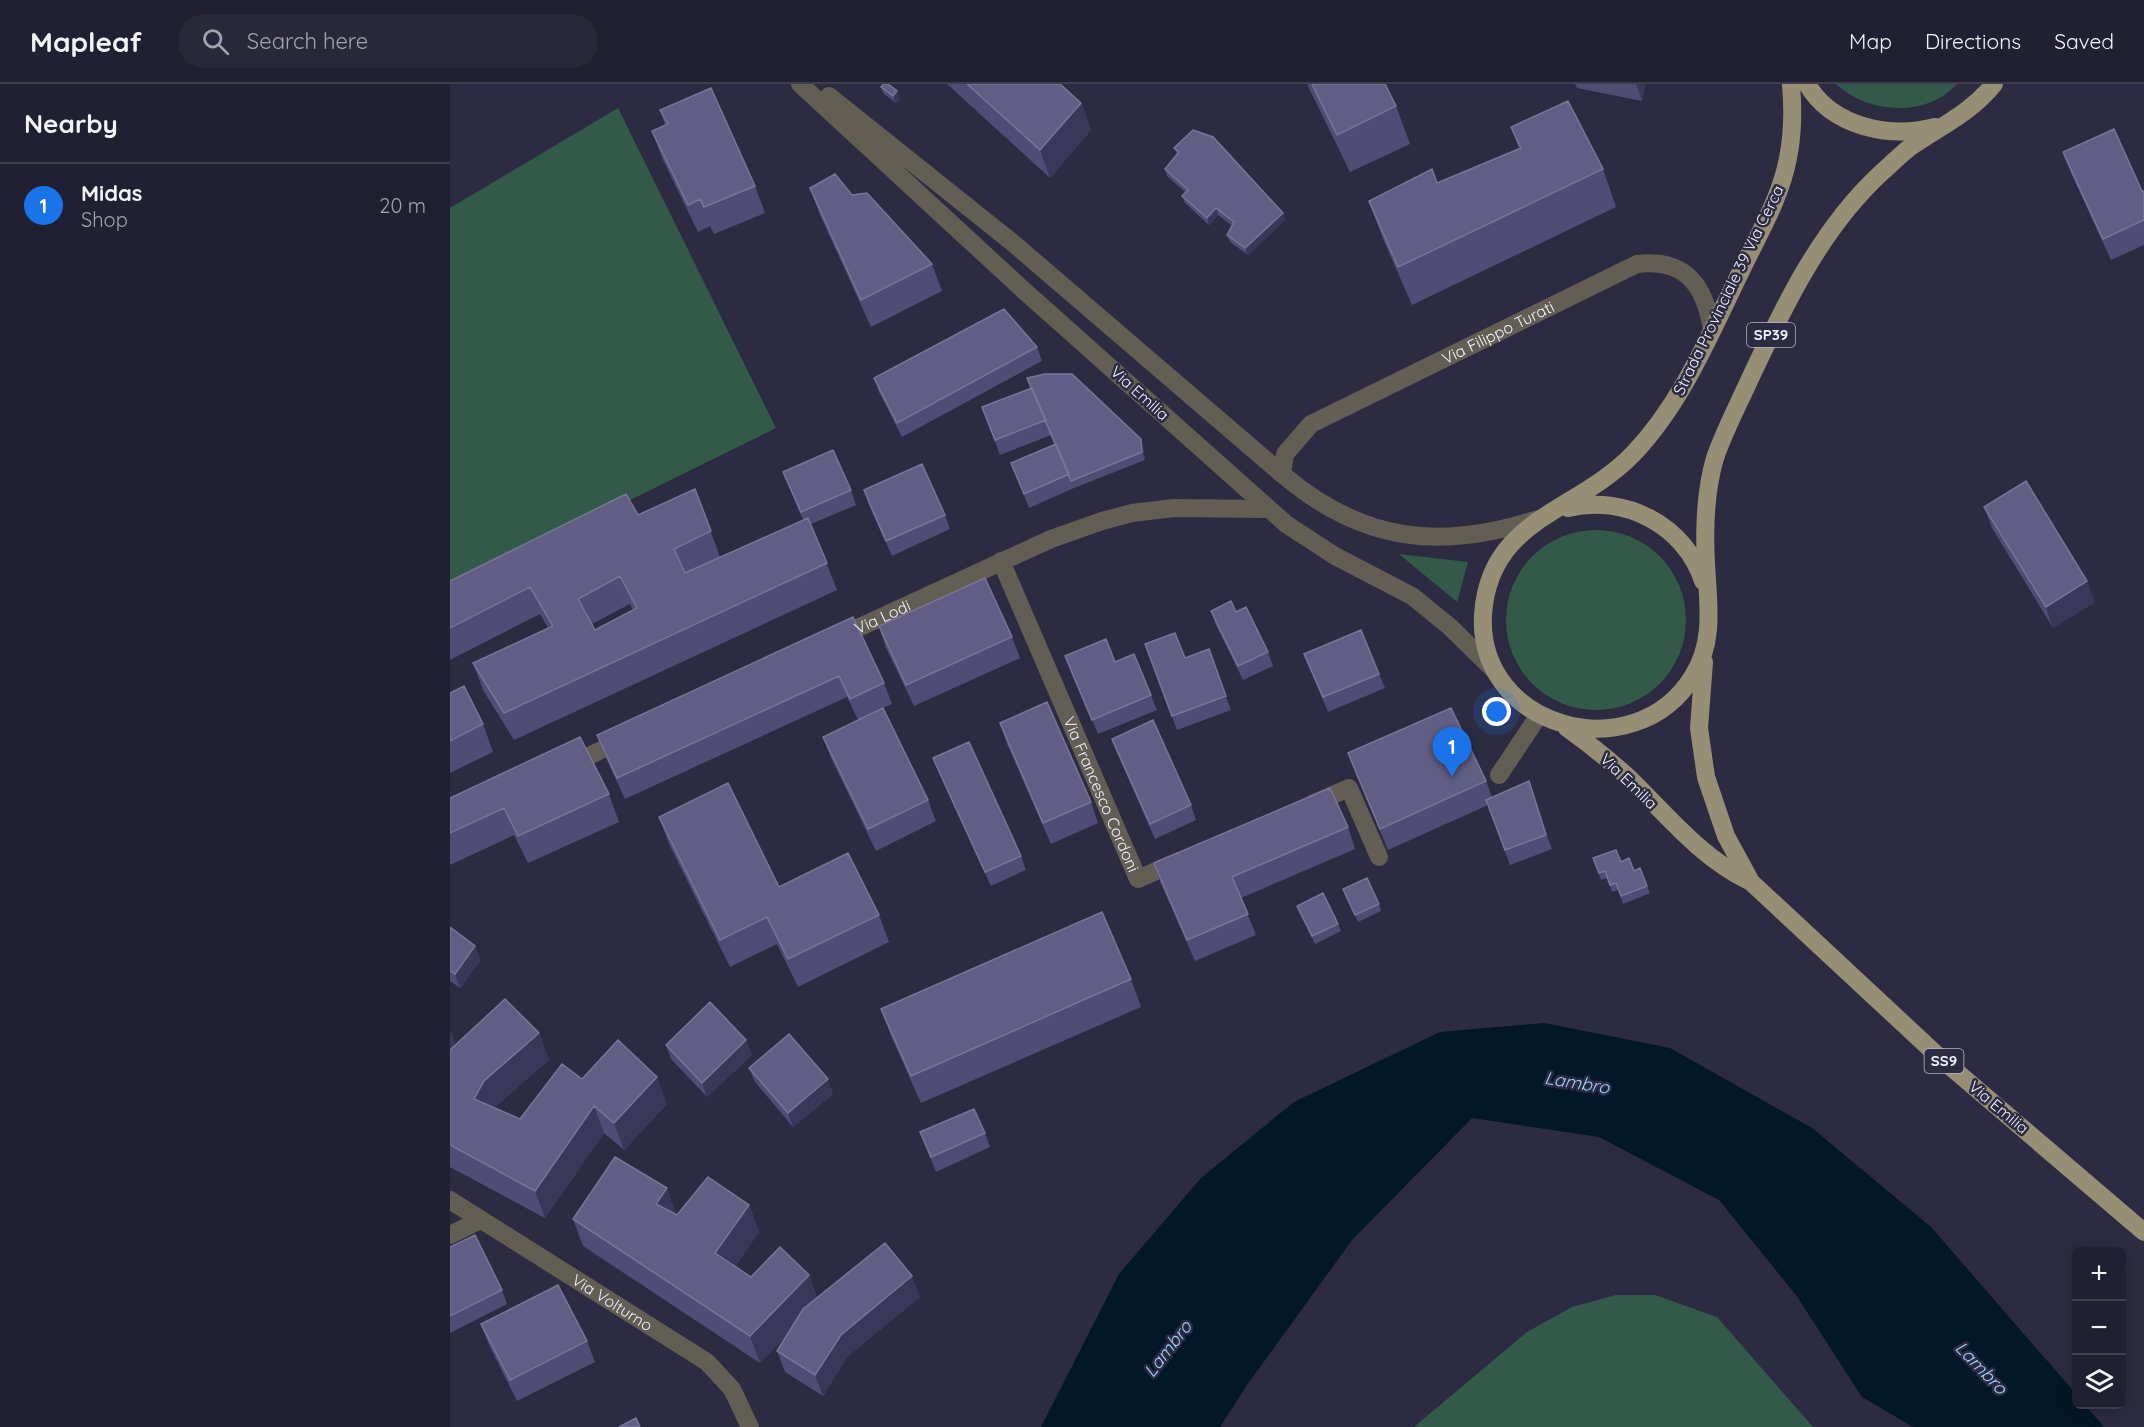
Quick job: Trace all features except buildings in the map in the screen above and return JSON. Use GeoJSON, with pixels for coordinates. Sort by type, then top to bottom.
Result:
{"type":"FeatureCollection","features":[{"type":"Feature","properties":{"kind":"main road","name":"Strada Provinciale 39 Via Cerca"},"geometry":{"type":"LineString","coordinates":[[1791,84],[1793,108],[1788,159],[1779,187],[1712,330],[1671,405],[1647,439],[1613,474],[1545,516],[1508,545],[1493,569],[1485,595],[1483,622],[1488,650],[1499,675],[1517,697],[1539,715],[1563,725],[1593,730],[1622,727],[1650,716],[1674,699],[1693,676],[1705,649],[1709,633],[1705,521],[1711,474],[1717,454],[1764,350],[1823,241],[1847,208],[1896,159],[1972,107],[1994,84]]}},
{"type":"Feature","properties":{"kind":"main road","name":"Strada Provinciale 39 Via Cerca"},"geometry":{"type":"LineString","coordinates":[[1807,84],[1832,110],[1858,125],[1887,132],[1906,132],[1945,124]]}},
{"type":"Feature","properties":{"kind":"main road","name":"Strada Provinciale 39 Via Cerca"},"geometry":{"type":"LineString","coordinates":[[1545,516],[1585,504],[1619,506],[1652,518],[1679,539],[1699,567],[1709,600]]}},
{"type":"Feature","properties":{"kind":"main road","name":"Via Emilia"},"geometry":{"type":"LineString","coordinates":[[1705,649],[1698,713],[1704,769],[1712,800],[1726,836],[1751,882]]}},
{"type":"Feature","properties":{"kind":"main road","name":"Via Emilia"},"geometry":{"type":"LineString","coordinates":[[1563,725],[1599,751],[1670,822],[1712,858],[1751,882],[1938,1056],[2098,1190],[2144,1232]]}},
{"type":"Feature","properties":{"kind":"street","name":"Via Emilia"},"geometry":{"type":"LineString","coordinates":[[800,84],[1019,286],[1228,470],[1268,509],[1317,545],[1392,584],[1428,607],[1499,675]]}},
{"type":"Feature","properties":{"kind":"street","name":"Via Emilia"},"geometry":{"type":"LineString","coordinates":[[813,84],[1030,258],[1305,493],[1340,514],[1394,533],[1424,537],[1474,536],[1545,516]]}},
{"type":"Feature","properties":{"kind":"street","name":"Via Filippo Turati"},"geometry":{"type":"LineString","coordinates":[[1282,474],[1285,454],[1311,424],[1637,264],[1653,262],[1672,267],[1691,278],[1708,305],[1712,330]]}},
{"type":"Feature","properties":{"kind":"street","name":"Via Lodi"},"geometry":{"type":"LineString","coordinates":[[817,647],[1066,533],[1132,513],[1192,507],[1268,509]]}},
{"type":"Feature","properties":{"kind":"street","name":"Via Francesco Cordoni"},"geometry":{"type":"LineString","coordinates":[[1001,561],[1138,879],[1190,856]]}},
{"type":"Feature","properties":{"kind":"street"},"geometry":{"type":"LineString","coordinates":[[1499,775],[1539,715]]}},
{"type":"Feature","properties":{"kind":"street"},"geometry":{"type":"LineString","coordinates":[[547,776],[644,730]]}},
{"type":"Feature","properties":{"kind":"street"},"geometry":{"type":"LineString","coordinates":[[1296,811],[1348,788],[1378,857]]}},
{"type":"Feature","properties":{"kind":"street","name":"Via Volturno"},"geometry":{"type":"LineString","coordinates":[[450,1200],[707,1362],[732,1389],[750,1427]]}},
{"type":"Feature","properties":{"kind":"street"},"geometry":{"type":"LineString","coordinates":[[450,1235],[480,1220]]}},
{"type":"Feature","properties":{"kind":"green space"},"geometry":{"type":"Polygon","coordinates":[[[1836,84],[1957,84],[1930,103],[1897,108],[1864,101],[1849,94],[1836,84]]]}},
{"type":"Feature","properties":{"kind":"green space"},"geometry":{"type":"Polygon","coordinates":[[[618,108],[776,428],[450,589],[450,208],[618,108]]]}},
{"type":"Feature","properties":{"kind":"green space"},"geometry":{"type":"Polygon","coordinates":[[[1596,530],[1630,537],[1646,545],[1659,557],[1671,570],[1679,586],[1686,620],[1679,654],[1671,670],[1659,683],[1646,695],[1630,703],[1596,710],[1562,703],[1546,695],[1533,683],[1521,670],[1513,654],[1506,620],[1513,586],[1521,570],[1533,557],[1546,545],[1562,537],[1596,530]]]}},
{"type":"Feature","properties":{"kind":"green space"},"geometry":{"type":"Polygon","coordinates":[[[1399,554],[1468,562],[1457,602],[1399,554]]]}},
{"type":"Feature","properties":{"kind":"green space"},"geometry":{"type":"Polygon","coordinates":[[[1616,1295],[1655,1295],[1717,1317],[1813,1427],[1414,1427],[1527,1332],[1572,1307],[1616,1295]]]}},
{"type":"Feature","properties":{"kind":"water","name":"Lambro"},"geometry":{"type":"Polygon","coordinates":[[[1544,1023],[1670,1048],[1812,1128],[1931,1227],[2072,1389],[2072,1409],[2088,1409],[2104,1427],[1913,1427],[1862,1397],[1796,1295],[1719,1200],[1599,1137],[1472,1118],[1352,1240],[1247,1385],[1220,1427],[1041,1427],[1119,1274],[1201,1178],[1294,1102],[1440,1032],[1544,1023]]]}},
{"type":"Feature","properties":{"kind":"place","name":"Midas"},"geometry":{"type":"Point","coordinates":[1452,777]}}]}
